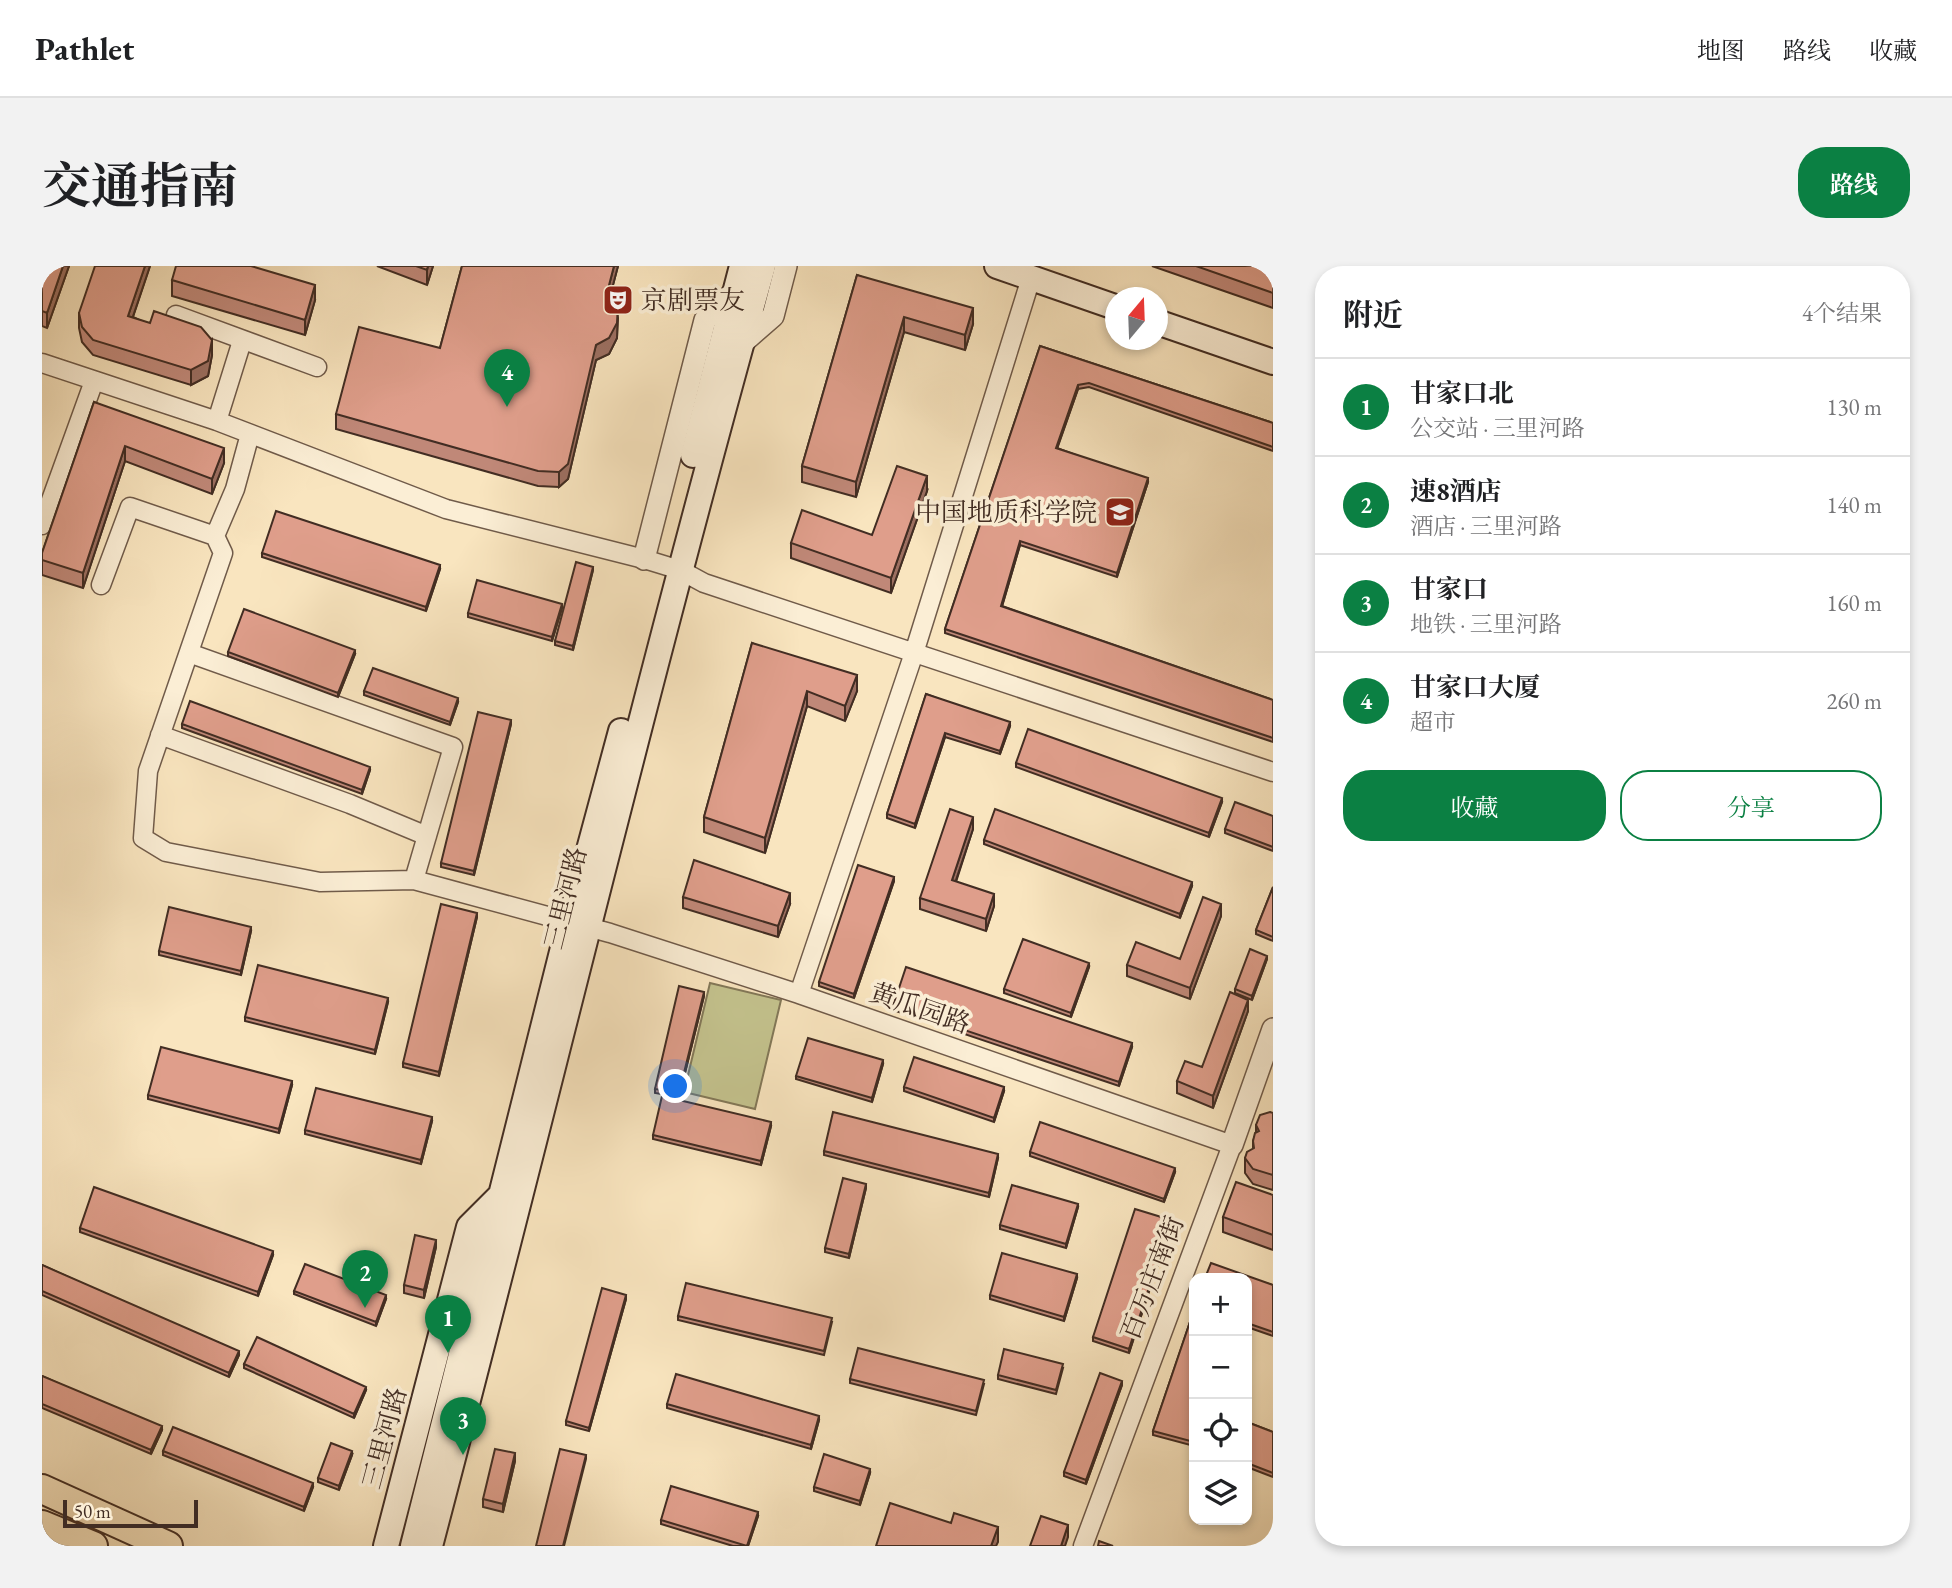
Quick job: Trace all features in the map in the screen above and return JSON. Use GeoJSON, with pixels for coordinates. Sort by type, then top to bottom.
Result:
{"type":"FeatureCollection","features":[{"type":"Feature","properties":{"kind":"highway"},"geometry":{"type":"LineString","coordinates":[[42,1489],[168,1546]]}},
{"type":"Feature","properties":{"kind":"highway"},"geometry":{"type":"LineString","coordinates":[[42,1525],[93,1546]]}},
{"type":"Feature","properties":{"kind":"main road","name":"三里河路"},"geometry":{"type":"LineString","coordinates":[[663,565],[741,344],[763,266]]}},
{"type":"Feature","properties":{"kind":"main road"},"geometry":{"type":"LineString","coordinates":[[997,266],[1105,304]]}},
{"type":"Feature","properties":{"kind":"main road","name":"三里河路"},"geometry":{"type":"LineString","coordinates":[[430,1546],[505,1261],[663,565],[739,278]]}},
{"type":"Feature","properties":{"kind":"main road"},"geometry":{"type":"LineString","coordinates":[[1168,326],[1273,362]]}},
{"type":"Feature","properties":{"kind":"main road","name":"三里河路"},"geometry":{"type":"LineString","coordinates":[[412,1546],[502,1194],[579,926]]}},
{"type":"Feature","properties":{"kind":"main road","name":"三里河路"},"geometry":{"type":"LineString","coordinates":[[386,1546],[469,1227],[502,1194]]}},
{"type":"Feature","properties":{"kind":"street"},"geometry":{"type":"LineString","coordinates":[[741,344],[773,316],[786,266]]}},
{"type":"Feature","properties":{"kind":"street"},"geometry":{"type":"LineString","coordinates":[[799,994],[914,653],[1031,278]]}},
{"type":"Feature","properties":{"kind":"street"},"geometry":{"type":"LineString","coordinates":[[176,315],[317,367]]}},
{"type":"Feature","properties":{"kind":"street"},"geometry":{"type":"LineString","coordinates":[[217,421],[242,341]]}},
{"type":"Feature","properties":{"kind":"street"},"geometry":{"type":"LineString","coordinates":[[42,363],[217,421],[446,509],[663,565],[704,583],[1273,772]]}},
{"type":"Feature","properties":{"kind":"street"},"geometry":{"type":"LineString","coordinates":[[42,525],[94,381]]}},
{"type":"Feature","properties":{"kind":"street"},"geometry":{"type":"LineString","coordinates":[[215,536],[235,489],[250,434]]}},
{"type":"Feature","properties":{"kind":"street"},"geometry":{"type":"LineString","coordinates":[[101,585],[130,507],[215,536],[223,553],[160,735],[350,804],[427,836]]}},
{"type":"Feature","properties":{"kind":"street"},"geometry":{"type":"LineString","coordinates":[[189,653],[453,747],[414,880]]}},
{"type":"Feature","properties":{"kind":"street","name":"黄瓜园路"},"geometry":{"type":"LineString","coordinates":[[160,735],[148,771],[143,838],[166,852],[320,883],[414,880],[579,926],[799,994],[1232,1145]]}},
{"type":"Feature","properties":{"kind":"street","name":"百万庄南街"},"geometry":{"type":"LineString","coordinates":[[1083,1546],[1273,1029]]}},
{"type":"Feature","properties":{"kind":"shaded area"},"geometry":{"type":"Polygon","coordinates":[[[710,983],[781,1000],[755,1109],[684,1092],[710,983]]]}},
{"type":"Feature","properties":{"kind":"building"},"geometry":{"type":"Polygon","coordinates":[[[42,266],[63,266],[47,313],[42,311],[42,266]]]}},
{"type":"Feature","properties":{"kind":"building"},"geometry":{"type":"Polygon","coordinates":[[[95,266],[145,266],[128,316],[150,323],[154,311],[201,327],[212,340],[208,361],[191,370],[93,340],[82,327],[79,313],[95,266]]]}},
{"type":"Feature","properties":{"kind":"building"},"geometry":{"type":"Polygon","coordinates":[[[176,266],[251,266],[315,285],[305,320],[172,280],[176,266]]]}},
{"type":"Feature","properties":{"kind":"building"},"geometry":{"type":"Polygon","coordinates":[[[462,266],[614,266],[607,293],[618,303],[617,323],[609,338],[596,345],[568,464],[559,472],[538,471],[336,414],[359,327],[440,348],[462,266]]]}},
{"type":"Feature","properties":{"kind":"building"},"geometry":{"type":"Polygon","coordinates":[[[1196,266],[1273,266],[1273,293],[1196,266]]]}},
{"type":"Feature","properties":{"kind":"building"},"geometry":{"type":"Polygon","coordinates":[[[857,275],[973,308],[965,335],[904,317],[856,482],[802,466],[857,275]]]}},
{"type":"Feature","properties":{"kind":"building"},"geometry":{"type":"Polygon","coordinates":[[[1040,346],[1273,423],[1273,447],[1089,383],[1078,385],[1056,448],[1148,478],[1117,573],[1020,541],[1001,606],[1273,700],[1273,738],[945,629],[1040,346]]]}},
{"type":"Feature","properties":{"kind":"building"},"geometry":{"type":"Polygon","coordinates":[[[94,402],[224,448],[212,479],[125,446],[83,573],[42,560],[42,553],[94,402]]]}},
{"type":"Feature","properties":{"kind":"building"},"geometry":{"type":"Polygon","coordinates":[[[897,466],[927,476],[891,578],[791,543],[802,510],[872,535],[897,466]]]}},
{"type":"Feature","properties":{"kind":"building"},"geometry":{"type":"Polygon","coordinates":[[[276,511],[440,565],[426,607],[262,553],[276,511]]]}},
{"type":"Feature","properties":{"kind":"building"},"geometry":{"type":"Polygon","coordinates":[[[576,562],[593,567],[573,646],[555,641],[576,562]]]}},
{"type":"Feature","properties":{"kind":"building"},"geometry":{"type":"Polygon","coordinates":[[[477,580],[562,604],[552,637],[468,613],[477,580]]]}},
{"type":"Feature","properties":{"kind":"building"},"geometry":{"type":"Polygon","coordinates":[[[244,609],[355,650],[338,693],[228,652],[244,609]]]}},
{"type":"Feature","properties":{"kind":"building"},"geometry":{"type":"Polygon","coordinates":[[[752,643],[857,675],[845,706],[807,691],[765,838],[704,817],[752,643]]]}},
{"type":"Feature","properties":{"kind":"building"},"geometry":{"type":"Polygon","coordinates":[[[373,668],[458,698],[450,722],[364,691],[373,668]]]}},
{"type":"Feature","properties":{"kind":"building"},"geometry":{"type":"Polygon","coordinates":[[[926,694],[1010,722],[1000,751],[945,733],[915,824],[887,814],[926,694]]]}},
{"type":"Feature","properties":{"kind":"building"},"geometry":{"type":"Polygon","coordinates":[[[190,701],[370,767],[362,790],[182,724],[190,701]]]}},
{"type":"Feature","properties":{"kind":"building"},"geometry":{"type":"Polygon","coordinates":[[[478,712],[511,720],[474,871],[441,863],[478,712]]]}},
{"type":"Feature","properties":{"kind":"building"},"geometry":{"type":"Polygon","coordinates":[[[1028,729],[1222,798],[1209,833],[1016,763],[1028,729]]]}},
{"type":"Feature","properties":{"kind":"building"},"geometry":{"type":"Polygon","coordinates":[[[1235,802],[1273,816],[1273,847],[1225,829],[1235,802]]]}},
{"type":"Feature","properties":{"kind":"building"},"geometry":{"type":"Polygon","coordinates":[[[950,809],[973,817],[952,880],[994,894],[986,919],[920,898],[950,809]]]}},
{"type":"Feature","properties":{"kind":"building"},"geometry":{"type":"Polygon","coordinates":[[[995,809],[1192,882],[1180,914],[984,840],[995,809]]]}},
{"type":"Feature","properties":{"kind":"building"},"geometry":{"type":"Polygon","coordinates":[[[694,860],[790,893],[778,926],[683,897],[694,860]]]}},
{"type":"Feature","properties":{"kind":"building"},"geometry":{"type":"Polygon","coordinates":[[[858,865],[894,877],[854,994],[819,982],[858,865]]]}},
{"type":"Feature","properties":{"kind":"building"},"geometry":{"type":"Polygon","coordinates":[[[1273,887],[1273,937],[1256,930],[1273,887]]]}},
{"type":"Feature","properties":{"kind":"building"},"geometry":{"type":"Polygon","coordinates":[[[1203,897],[1221,904],[1190,988],[1127,965],[1136,942],[1180,959],[1203,897]]]}},
{"type":"Feature","properties":{"kind":"building"},"geometry":{"type":"Polygon","coordinates":[[[441,904],[477,913],[439,1072],[403,1063],[441,904]]]}},
{"type":"Feature","properties":{"kind":"building"},"geometry":{"type":"Polygon","coordinates":[[[169,907],[251,927],[241,971],[159,951],[169,907]]]}},
{"type":"Feature","properties":{"kind":"building"},"geometry":{"type":"Polygon","coordinates":[[[1023,939],[1089,963],[1071,1013],[1004,989],[1023,939]]]}},
{"type":"Feature","properties":{"kind":"building"},"geometry":{"type":"Polygon","coordinates":[[[1250,949],[1267,956],[1252,996],[1235,989],[1250,949]]]}},
{"type":"Feature","properties":{"kind":"building"},"geometry":{"type":"Polygon","coordinates":[[[258,965],[388,998],[375,1050],[245,1017],[258,965]]]}},
{"type":"Feature","properties":{"kind":"building"},"geometry":{"type":"Polygon","coordinates":[[[906,967],[1132,1043],[1119,1082],[893,1006],[906,967]]]}},
{"type":"Feature","properties":{"kind":"building"},"geometry":{"type":"Polygon","coordinates":[[[679,986],[704,992],[679,1093],[655,1089],[679,986]]]}},
{"type":"Feature","properties":{"kind":"building"},"geometry":{"type":"Polygon","coordinates":[[[1230,992],[1248,1000],[1213,1096],[1177,1081],[1185,1061],[1202,1067],[1230,992]]]}},
{"type":"Feature","properties":{"kind":"building"},"geometry":{"type":"Polygon","coordinates":[[[808,1038],[883,1060],[872,1098],[796,1076],[808,1038]]]}},
{"type":"Feature","properties":{"kind":"building"},"geometry":{"type":"Polygon","coordinates":[[[161,1047],[292,1081],[279,1129],[148,1095],[161,1047]]]}},
{"type":"Feature","properties":{"kind":"building"},"geometry":{"type":"Polygon","coordinates":[[[914,1057],[1004,1087],[994,1118],[904,1087],[914,1057]]]}},
{"type":"Feature","properties":{"kind":"building"},"geometry":{"type":"Polygon","coordinates":[[[316,1088],[432,1117],[421,1160],[305,1130],[316,1088]]]}},
{"type":"Feature","properties":{"kind":"building"},"geometry":{"type":"Polygon","coordinates":[[[662,1096],[771,1122],[761,1161],[653,1135],[662,1096]]]}},
{"type":"Feature","properties":{"kind":"building"},"geometry":{"type":"Polygon","coordinates":[[[833,1112],[998,1154],[989,1193],[824,1151],[833,1112]]]}},
{"type":"Feature","properties":{"kind":"building"},"geometry":{"type":"Polygon","coordinates":[[[1273,1113],[1273,1175],[1253,1169],[1245,1158],[1247,1152],[1254,1148],[1253,1141],[1255,1133],[1259,1131],[1256,1125],[1260,1115],[1273,1113]]]}},
{"type":"Feature","properties":{"kind":"building"},"geometry":{"type":"Polygon","coordinates":[[[1040,1122],[1175,1168],[1164,1199],[1030,1152],[1040,1122]]]}},
{"type":"Feature","properties":{"kind":"building"},"geometry":{"type":"Polygon","coordinates":[[[843,1178],[866,1184],[849,1254],[825,1248],[843,1178]]]}},
{"type":"Feature","properties":{"kind":"building"},"geometry":{"type":"Polygon","coordinates":[[[1236,1182],[1273,1195],[1273,1235],[1223,1217],[1236,1182]]]}},
{"type":"Feature","properties":{"kind":"building"},"geometry":{"type":"Polygon","coordinates":[[[1012,1185],[1078,1204],[1066,1244],[1000,1225],[1012,1185]]]}},
{"type":"Feature","properties":{"kind":"building"},"geometry":{"type":"Polygon","coordinates":[[[94,1187],[273,1251],[258,1292],[80,1228],[94,1187]]]}},
{"type":"Feature","properties":{"kind":"building"},"geometry":{"type":"Polygon","coordinates":[[[1135,1209],[1171,1220],[1129,1349],[1093,1337],[1135,1209]]]}},
{"type":"Feature","properties":{"kind":"building"},"geometry":{"type":"Polygon","coordinates":[[[415,1235],[436,1240],[424,1290],[404,1285],[415,1235]]]}},
{"type":"Feature","properties":{"kind":"building"},"geometry":{"type":"Polygon","coordinates":[[[1002,1253],[1077,1274],[1064,1317],[990,1295],[1002,1253]]]}},
{"type":"Feature","properties":{"kind":"building"},"geometry":{"type":"Polygon","coordinates":[[[1211,1263],[1239,1273],[1207,1273],[1211,1263]]]}},
{"type":"Feature","properties":{"kind":"building"},"geometry":{"type":"Polygon","coordinates":[[[305,1264],[386,1295],[376,1322],[294,1291],[305,1264]]]}},
{"type":"Feature","properties":{"kind":"building"},"geometry":{"type":"Polygon","coordinates":[[[42,1265],[239,1351],[229,1373],[42,1291],[42,1265]]]}},
{"type":"Feature","properties":{"kind":"building"},"geometry":{"type":"Polygon","coordinates":[[[1252,1278],[1273,1285],[1273,1332],[1252,1325],[1252,1278]]]}},
{"type":"Feature","properties":{"kind":"building"},"geometry":{"type":"Polygon","coordinates":[[[686,1283],[832,1318],[824,1351],[678,1316],[686,1283]]]}},
{"type":"Feature","properties":{"kind":"building"},"geometry":{"type":"Polygon","coordinates":[[[602,1288],[626,1295],[589,1428],[566,1421],[602,1288]]]}},
{"type":"Feature","properties":{"kind":"building"},"geometry":{"type":"Polygon","coordinates":[[[1189,1325],[1189,1441],[1153,1431],[1189,1325]]]}},
{"type":"Feature","properties":{"kind":"building"},"geometry":{"type":"Polygon","coordinates":[[[257,1337],[366,1387],[354,1414],[244,1364],[257,1337]]]}},
{"type":"Feature","properties":{"kind":"building"},"geometry":{"type":"Polygon","coordinates":[[[858,1348],[984,1380],[976,1411],[850,1379],[858,1348]]]}},
{"type":"Feature","properties":{"kind":"building"},"geometry":{"type":"Polygon","coordinates":[[[1004,1349],[1063,1364],[1056,1390],[998,1375],[1004,1349]]]}},
{"type":"Feature","properties":{"kind":"building"},"geometry":{"type":"Polygon","coordinates":[[[1100,1373],[1122,1381],[1086,1480],[1064,1472],[1100,1373]]]}},
{"type":"Feature","properties":{"kind":"building"},"geometry":{"type":"Polygon","coordinates":[[[676,1374],[819,1416],[811,1445],[667,1404],[676,1374]]]}},
{"type":"Feature","properties":{"kind":"building"},"geometry":{"type":"Polygon","coordinates":[[[42,1376],[162,1426],[151,1450],[42,1404],[42,1376]]]}},
{"type":"Feature","properties":{"kind":"building"},"geometry":{"type":"Polygon","coordinates":[[[1252,1424],[1273,1432],[1273,1473],[1252,1465],[1252,1424]]]}},
{"type":"Feature","properties":{"kind":"building"},"geometry":{"type":"Polygon","coordinates":[[[173,1427],[313,1483],[304,1507],[163,1451],[173,1427]]]}},
{"type":"Feature","properties":{"kind":"building"},"geometry":{"type":"Polygon","coordinates":[[[331,1443],[352,1451],[339,1486],[318,1478],[331,1443]]]}},
{"type":"Feature","properties":{"kind":"building"},"geometry":{"type":"Polygon","coordinates":[[[495,1449],[515,1453],[503,1504],[483,1499],[495,1449]]]}},
{"type":"Feature","properties":{"kind":"building"},"geometry":{"type":"Polygon","coordinates":[[[560,1449],[586,1455],[563,1546],[536,1546],[560,1449]]]}},
{"type":"Feature","properties":{"kind":"building"},"geometry":{"type":"Polygon","coordinates":[[[824,1454],[870,1469],[860,1501],[814,1487],[824,1454]]]}},
{"type":"Feature","properties":{"kind":"building"},"geometry":{"type":"Polygon","coordinates":[[[671,1486],[758,1512],[747,1546],[661,1520],[671,1486]]]}},
{"type":"Feature","properties":{"kind":"building"},"geometry":{"type":"Polygon","coordinates":[[[890,1503],[951,1523],[954,1513],[998,1527],[991,1546],[876,1546],[890,1503]]]}},
{"type":"Feature","properties":{"kind":"building"},"geometry":{"type":"Polygon","coordinates":[[[1041,1516],[1068,1525],[1061,1546],[1030,1546],[1041,1516]]]}},
{"type":"Feature","properties":{"kind":"building"},"geometry":{"type":"Polygon","coordinates":[[[1099,1541],[1113,1546],[1098,1546],[1099,1541]]]}},
{"type":"Feature","properties":{"kind":"place","name":"京剧票友"},"geometry":{"type":"Point","coordinates":[618,300]}},
{"type":"Feature","properties":{"kind":"place","name":"甘家口大厦"},"geometry":{"type":"Point","coordinates":[507,407]}},
{"type":"Feature","properties":{"kind":"place","name":"中国地质科学院"},"geometry":{"type":"Point","coordinates":[1120,512]}},
{"type":"Feature","properties":{"kind":"place","name":"速8酒店"},"geometry":{"type":"Point","coordinates":[365,1308]}},
{"type":"Feature","properties":{"kind":"place","name":"甘家口北"},"geometry":{"type":"Point","coordinates":[448,1353]}},
{"type":"Feature","properties":{"kind":"place","name":"甘家口"},"geometry":{"type":"Point","coordinates":[463,1455]}}]}
